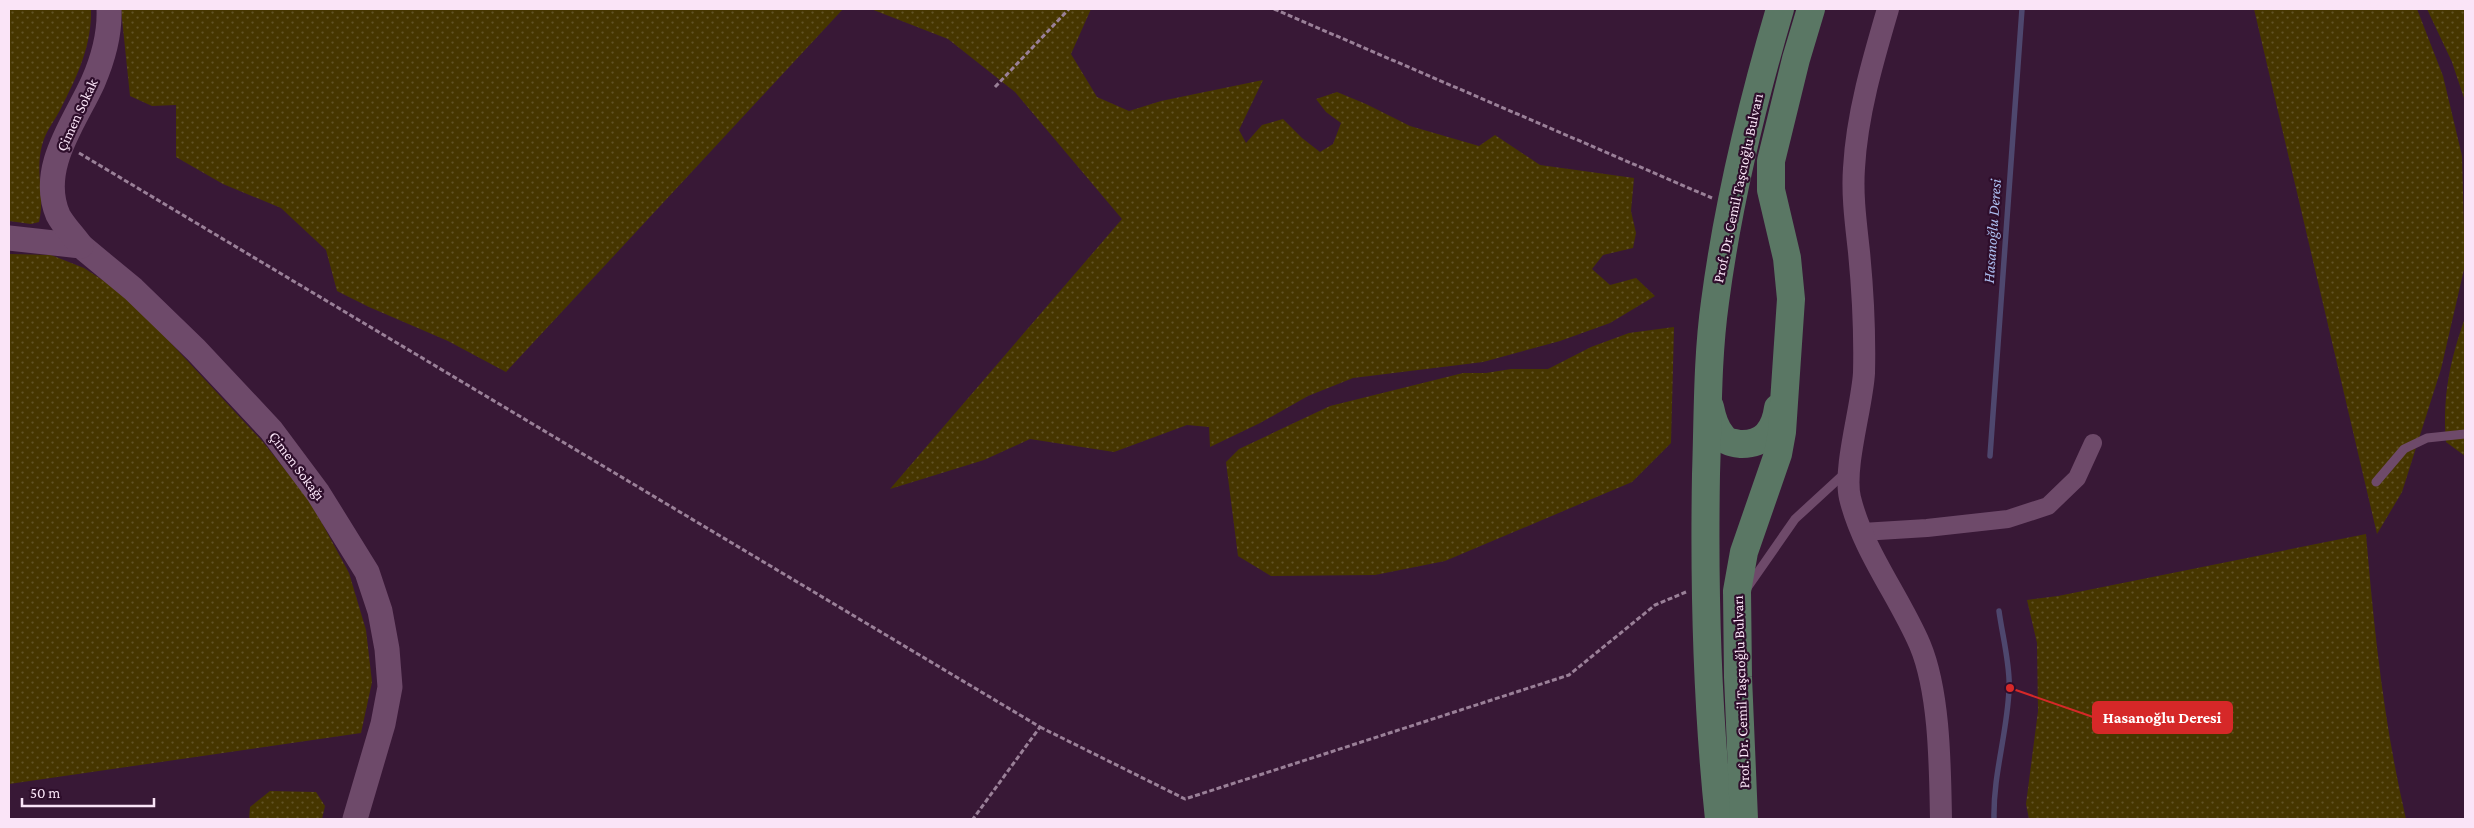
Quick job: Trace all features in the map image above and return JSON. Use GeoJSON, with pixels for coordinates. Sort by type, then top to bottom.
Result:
{"type":"FeatureCollection","features":[{"type":"Feature","properties":{"kind":"main road","name":"Çimen Sokak"},"geometry":{"type":"LineString","coordinates":[[81,246],[58,214],[53,190],[55,166],[62,142],[92,84],[105,51],[110,24],[109,9]]}},
{"type":"Feature","properties":{"kind":"main road","name":"Prof. Dr. Cemil Taşcıoğlu Bulvarı"},"geometry":{"type":"LineString","coordinates":[[1719,819],[1704,585],[1708,401],[1715,303],[1731,206],[1768,49],[1780,9]]}},
{"type":"Feature","properties":{"kind":"main road","name":"Prof. Dr. Cemil Taşcıoğlu Bulvarı"},"geometry":{"type":"LineString","coordinates":[[1744,819],[1737,591],[1744,552],[1778,454],[1782,432],[1791,299],[1787,258],[1771,190],[1771,161],[1796,59],[1811,9]]}},
{"type":"Feature","properties":{"kind":"main road"},"geometry":{"type":"LineString","coordinates":[[9,238],[81,246]]}},
{"type":"Feature","properties":{"kind":"main road","name":"Çimen Sokağı"},"geometry":{"type":"LineString","coordinates":[[81,246],[133,289],[196,350],[271,430],[318,493],[367,572],[380,611],[387,649],[390,687],[383,724],[356,819]]}},
{"type":"Feature","properties":{"kind":"main road"},"geometry":{"type":"LineString","coordinates":[[1708,401],[1717,428],[1727,441],[1738,444],[1758,442],[1767,436],[1775,422],[1788,353]]}},
{"type":"Feature","properties":{"kind":"street"},"geometry":{"type":"LineString","coordinates":[[1888,9],[1857,133],[1854,170],[1865,332],[1863,377],[1850,467],[1850,496],[1862,532],[1920,647],[1933,695],[1940,780],[1941,819]]}},
{"type":"Feature","properties":{"kind":"street"},"geometry":{"type":"LineString","coordinates":[[1862,532],[1927,528],[2008,519],[2048,506],[2077,478],[2093,443]]}},
{"type":"Feature","properties":{"kind":"lane"},"geometry":{"type":"LineString","coordinates":[[2376,482],[2404,449],[2427,438],[2465,434]]}},
{"type":"Feature","properties":{"kind":"lane"},"geometry":{"type":"LineString","coordinates":[[1740,717],[1743,594],[1795,520],[1850,467]]}},
{"type":"Feature","properties":{"kind":"path"},"geometry":{"type":"LineString","coordinates":[[995,87],[1069,9]]}},
{"type":"Feature","properties":{"kind":"path"},"geometry":{"type":"LineString","coordinates":[[1274,9],[1731,206]]}},
{"type":"Feature","properties":{"kind":"path"},"geometry":{"type":"LineString","coordinates":[[62,142],[1040,728],[1185,799],[1569,675],[1655,605],[1704,585]]}},
{"type":"Feature","properties":{"kind":"path"},"geometry":{"type":"LineString","coordinates":[[973,819],[1040,728]]}},
{"type":"Feature","properties":{"kind":"shaded area"},"geometry":{"type":"Polygon","coordinates":[[[9,9],[91,9],[89,35],[83,59],[68,94],[44,139],[39,172],[41,212],[39,222],[31,224],[9,221],[9,9]]]}},
{"type":"Feature","properties":{"kind":"shaded area"},"geometry":{"type":"Polygon","coordinates":[[[121,9],[843,9],[506,372],[448,341],[337,291],[326,250],[281,208],[223,184],[176,157],[176,105],[152,106],[130,96],[121,9]]]}},
{"type":"Feature","properties":{"kind":"shaded area"},"geometry":{"type":"Polygon","coordinates":[[[871,9],[1091,9],[1071,54],[1097,97],[1129,111],[1161,101],[1263,80],[1239,130],[1246,143],[1262,125],[1283,119],[1302,138],[1320,152],[1333,144],[1341,123],[1326,112],[1316,99],[1337,92],[1410,126],[1479,146],[1495,135],[1540,165],[1634,178],[1631,211],[1636,233],[1633,248],[1603,255],[1592,269],[1610,285],[1636,278],[1655,296],[1610,323],[1560,341],[1483,362],[1353,378],[1308,396],[1260,423],[1210,447],[1209,427],[1187,425],[1114,452],[1030,439],[984,460],[890,489],[1122,219],[1015,92],[948,39],[871,9]]]}},
{"type":"Feature","properties":{"kind":"shaded area"},"geometry":{"type":"Polygon","coordinates":[[[2254,9],[2417,9],[2443,76],[2462,156],[2465,265],[2441,369],[2402,492],[2377,534],[2254,9]]]}},
{"type":"Feature","properties":{"kind":"shaded area"},"geometry":{"type":"Polygon","coordinates":[[[2427,9],[2465,9],[2465,101],[2452,62],[2427,9]]]}},
{"type":"Feature","properties":{"kind":"shaded area"},"geometry":{"type":"Polygon","coordinates":[[[9,254],[51,255],[84,268],[127,296],[263,442],[310,501],[349,573],[366,630],[372,682],[361,733],[9,784],[9,254]]]}},
{"type":"Feature","properties":{"kind":"shaded area"},"geometry":{"type":"Polygon","coordinates":[[[2465,318],[2465,456],[2446,442],[2445,410],[2451,364],[2465,318]]]}},
{"type":"Feature","properties":{"kind":"shaded area"},"geometry":{"type":"Polygon","coordinates":[[[1674,327],[1671,443],[1632,482],[1445,561],[1375,575],[1271,576],[1238,556],[1226,462],[1239,449],[1330,406],[1463,373],[1486,373],[1511,369],[1548,369],[1591,347],[1629,333],[1674,327]]]}},
{"type":"Feature","properties":{"kind":"shaded area"},"geometry":{"type":"Polygon","coordinates":[[[2366,534],[2386,713],[2406,819],[2029,819],[2026,804],[2038,711],[2037,643],[2027,600],[2058,596],[2366,534]]]}},
{"type":"Feature","properties":{"kind":"shaded area"},"geometry":{"type":"Polygon","coordinates":[[[270,791],[316,792],[325,806],[322,819],[249,819],[250,807],[270,791]]]}},
{"type":"Feature","properties":{"kind":"waterway","name":"Hasanoğlu Deresi"},"geometry":{"type":"LineString","coordinates":[[1990,456],[2022,9]]}},
{"type":"Feature","properties":{"kind":"waterway","name":"Hasanoğlu Deresi"},"geometry":{"type":"LineString","coordinates":[[1994,819],[1994,803],[2006,723],[2009,681],[2008,661],[1999,611]]}},
{"type":"Feature","properties":{"kind":"place","name":"Hasanoğlu Deresi"},"geometry":{"type":"Point","coordinates":[2010,688]}}]}
